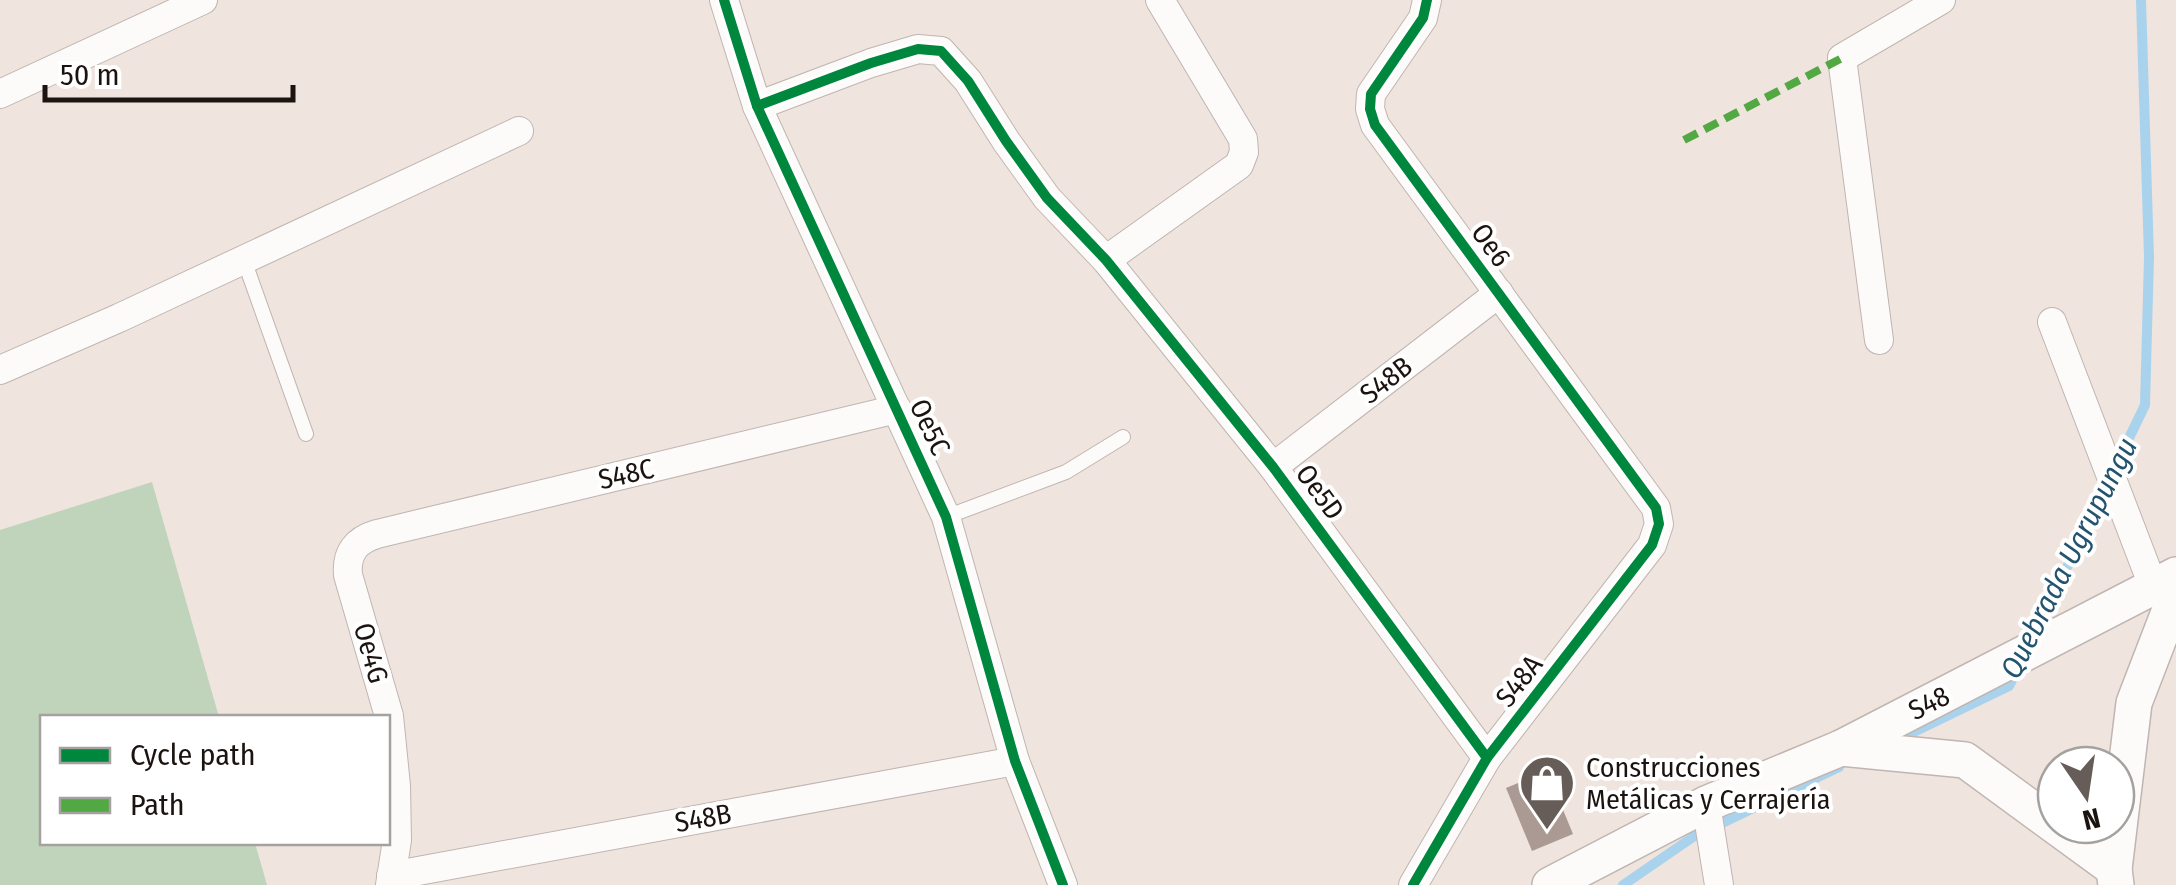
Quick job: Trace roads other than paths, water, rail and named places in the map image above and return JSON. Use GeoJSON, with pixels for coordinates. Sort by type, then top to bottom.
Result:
{"type":"FeatureCollection","features":[{"type":"Feature","properties":{"kind":"street"},"geometry":{"type":"LineString","coordinates":[[0,94],[204,0]]}},
{"type":"Feature","properties":{"kind":"street","name":"Oe5C"},"geometry":{"type":"LineString","coordinates":[[724,0],[757,106],[946,517],[1015,761],[1063,885]]}},
{"type":"Feature","properties":{"kind":"street"},"geometry":{"type":"LineString","coordinates":[[1106,260],[1239,165],[1244,152],[1243,139],[1160,0]]}},
{"type":"Feature","properties":{"kind":"street","name":"Oe6"},"geometry":{"type":"LineString","coordinates":[[1426,0],[1423,18],[1371,94],[1374,125],[1656,508]]}},
{"type":"Feature","properties":{"kind":"street"},"geometry":{"type":"LineString","coordinates":[[1879,340],[1842,58],[1941,0]]}},
{"type":"Feature","properties":{"kind":"street","name":"Oe5D"},"geometry":{"type":"LineString","coordinates":[[757,106],[886,58],[918,49],[941,50],[968,82],[1047,198],[1106,260],[1274,467],[1487,758]]}},
{"type":"Feature","properties":{"kind":"street"},"geometry":{"type":"LineString","coordinates":[[0,370],[520,131]]}},
{"type":"Feature","properties":{"kind":"street","name":"S48B"},"geometry":{"type":"LineString","coordinates":[[1274,467],[1499,293]]}},
{"type":"Feature","properties":{"kind":"street"},"geometry":{"type":"LineString","coordinates":[[2052,322],[2168,585],[2134,703],[2115,877]]}},
{"type":"Feature","properties":{"kind":"street","name":"S48C"},"geometry":{"type":"LineString","coordinates":[[356,544],[377,534],[897,409]]}},
{"type":"Feature","properties":{"kind":"street","name":"S48A"},"geometry":{"type":"LineString","coordinates":[[1413,885],[1487,758],[1652,545],[1659,524],[1656,508]]}},
{"type":"Feature","properties":{"kind":"street","name":"Oe4G"},"geometry":{"type":"LineString","coordinates":[[356,544],[346,564],[348,575],[389,715]]}},
{"type":"Feature","properties":{"kind":"street","name":"S48"},"geometry":{"type":"LineString","coordinates":[[1550,885],[1706,804],[1841,748],[2168,585]]}},
{"type":"Feature","properties":{"kind":"street","name":"Oe4G"},"geometry":{"type":"LineString","coordinates":[[390,729],[397,840],[391,880]]}},
{"type":"Feature","properties":{"kind":"street"},"geometry":{"type":"LineString","coordinates":[[1841,748],[1964,760],[2115,877]]}},
{"type":"Feature","properties":{"kind":"street","name":"S48B"},"geometry":{"type":"LineString","coordinates":[[391,880],[1015,761]]}},
{"type":"Feature","properties":{"kind":"street"},"geometry":{"type":"LineString","coordinates":[[1706,804],[1719,885]]}},
{"type":"Feature","properties":{"kind":"lane"},"geometry":{"type":"LineString","coordinates":[[244,260],[306,434]]}},
{"type":"Feature","properties":{"kind":"lane"},"geometry":{"type":"LineString","coordinates":[[946,517],[1066,472],[1122,436]]}},
{"type":"Feature","properties":{"kind":"waterway","name":"Quebrada Ugrupungu"},"geometry":{"type":"LineString","coordinates":[[2115,467],[2145,405],[2149,257],[2141,0]]}},
{"type":"Feature","properties":{"kind":"waterway","name":"Quebrada Ugrupungu"},"geometry":{"type":"LineString","coordinates":[[2033,638],[2108,482]]}},
{"type":"Feature","properties":{"kind":"waterway","name":"Quebrada Ugrupungu"},"geometry":{"type":"LineString","coordinates":[[1895,741],[2009,686],[2019,667]]}},
{"type":"Feature","properties":{"kind":"waterway","name":"Quebrada Ugrupungu"},"geometry":{"type":"LineString","coordinates":[[1623,885],[1693,837],[1839,767]]}},
{"type":"Feature","properties":{"kind":"place","name":"Construcciones Metálicas y Cerrajería"},"geometry":{"type":"Point","coordinates":[1547,832]}}]}
